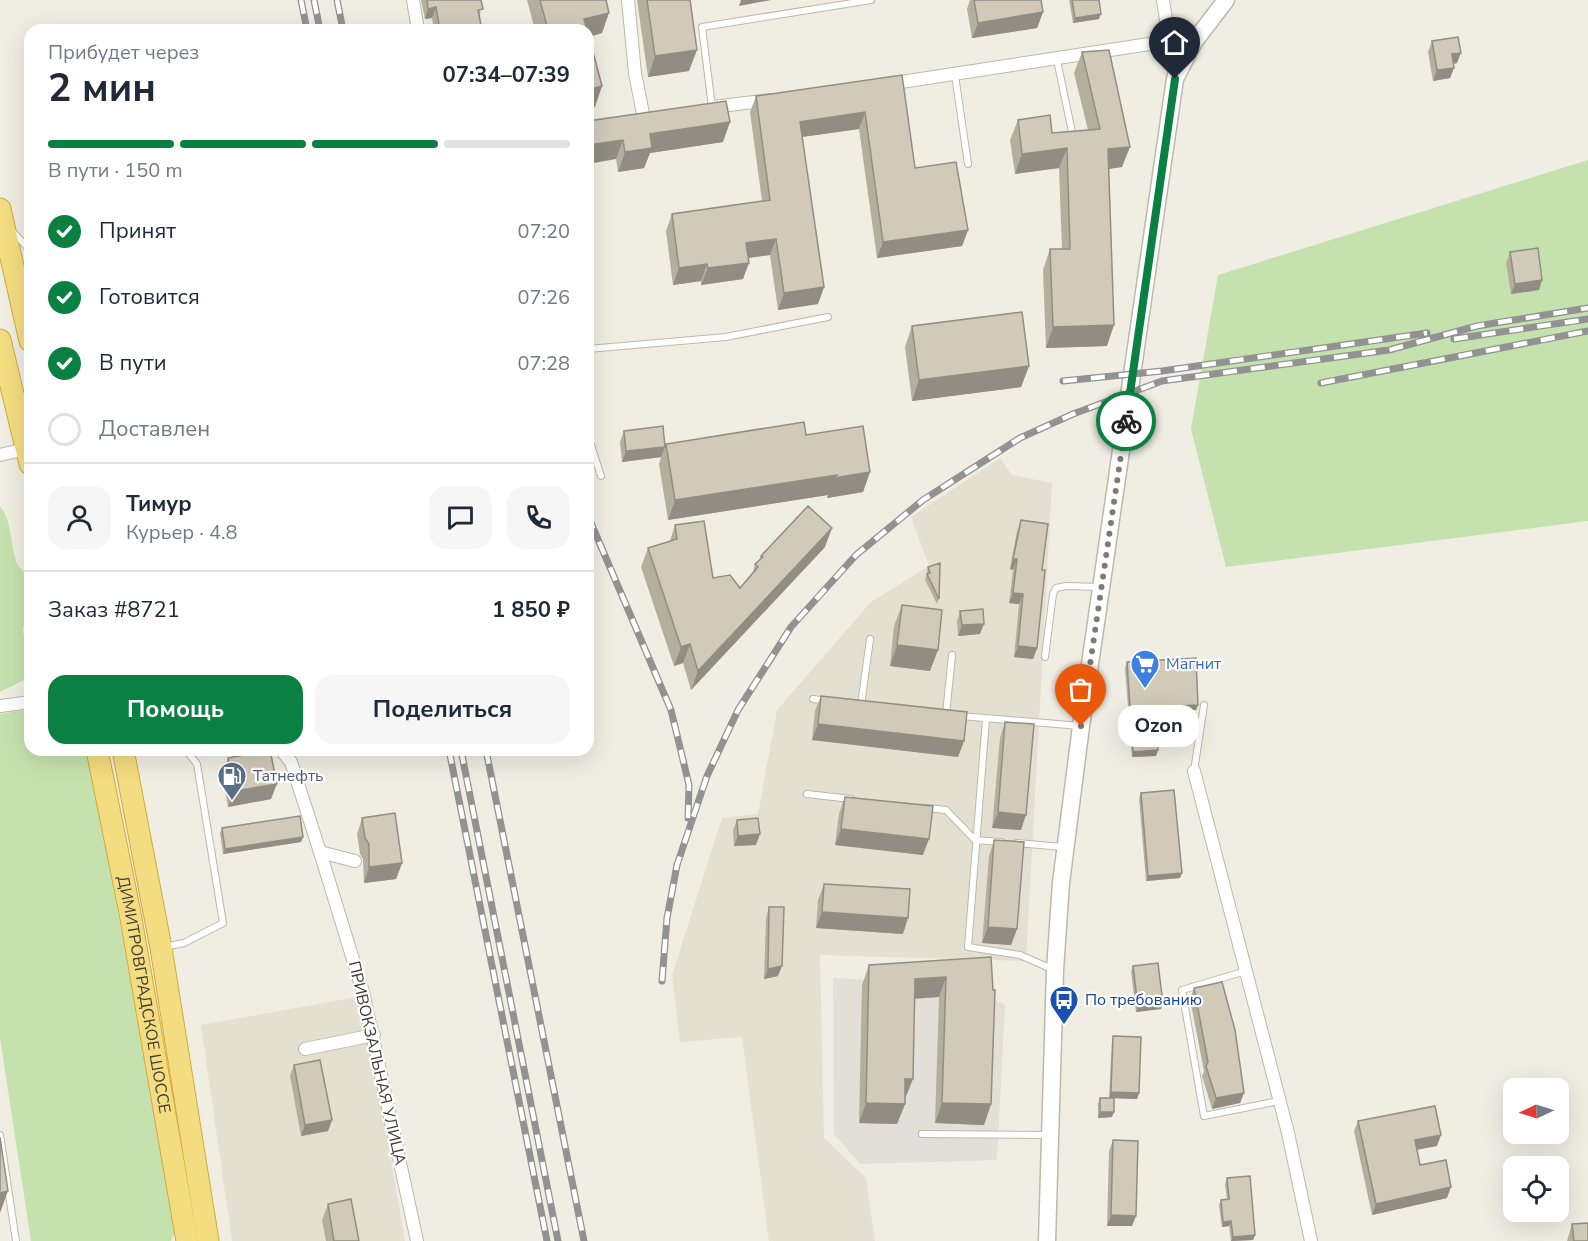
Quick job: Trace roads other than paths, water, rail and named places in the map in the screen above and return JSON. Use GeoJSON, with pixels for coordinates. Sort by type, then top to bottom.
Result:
{"type":"FeatureCollection","features":[{"type":"Feature","properties":{"kind":"highway"},"geometry":{"type":"LineString","coordinates":[[1,215],[24,315]]}},
{"type":"Feature","properties":{"kind":"highway"},"geometry":{"type":"LineString","coordinates":[[0,340],[24,440]]}},
{"type":"Feature","properties":{"kind":"highway","name":"ДИМИТРОВГРАДСКОЕ ШОССЕ"},"geometry":{"type":"LineString","coordinates":[[98,756],[130,913],[187,1241]]}},
{"type":"Feature","properties":{"kind":"highway","name":"ДИМИТРОВГРАДСКОЕ ШОССЕ"},"geometry":{"type":"LineString","coordinates":[[124,756],[161,948],[208,1241]]}},
{"type":"Feature","properties":{"kind":"street"},"geometry":{"type":"LineString","coordinates":[[413,0],[417,24]]}},
{"type":"Feature","properties":{"kind":"street"},"geometry":{"type":"LineString","coordinates":[[627,0],[634,73],[644,118]]}},
{"type":"Feature","properties":{"kind":"street"},"geometry":{"type":"LineString","coordinates":[[1047,1241],[1055,970],[1067,848],[1081,726],[1175,79],[1163,0]]}},
{"type":"Feature","properties":{"kind":"street"},"geometry":{"type":"LineString","coordinates":[[1175,79],[1194,42],[1226,0]]}},
{"type":"Feature","properties":{"kind":"street"},"geometry":{"type":"LineString","coordinates":[[874,86],[1058,60],[1169,41]]}},
{"type":"Feature","properties":{"kind":"street"},"geometry":{"type":"LineString","coordinates":[[707,108],[782,98]]}},
{"type":"Feature","properties":{"kind":"street"},"geometry":{"type":"LineString","coordinates":[[0,455],[24,457]]}},
{"type":"Feature","properties":{"kind":"street"},"geometry":{"type":"LineString","coordinates":[[0,706],[24,703]]}},
{"type":"Feature","properties":{"kind":"street","name":"ПРИВОКЗАЛЬНАЯ УЛИЦА"},"geometry":{"type":"LineString","coordinates":[[286,756],[291,762],[320,852],[374,1035],[417,1241]]}},
{"type":"Feature","properties":{"kind":"street"},"geometry":{"type":"LineString","coordinates":[[1194,771],[1279,1101],[1311,1241]]}},
{"type":"Feature","properties":{"kind":"street"},"geometry":{"type":"LineString","coordinates":[[320,852],[355,861]]}},
{"type":"Feature","properties":{"kind":"street"},"geometry":{"type":"LineString","coordinates":[[305,1050],[374,1035]]}},
{"type":"Feature","properties":{"kind":"lane"},"geometry":{"type":"LineString","coordinates":[[707,108],[702,27],[871,0]]}},
{"type":"Feature","properties":{"kind":"lane"},"geometry":{"type":"LineString","coordinates":[[1058,60],[1073,138]]}},
{"type":"Feature","properties":{"kind":"lane"},"geometry":{"type":"LineString","coordinates":[[955,75],[968,164]]}},
{"type":"Feature","properties":{"kind":"lane"},"geometry":{"type":"LineString","coordinates":[[1,215],[24,243]]}},
{"type":"Feature","properties":{"kind":"lane"},"geometry":{"type":"LineString","coordinates":[[594,348],[726,337],[828,317]]}},
{"type":"Feature","properties":{"kind":"lane"},"geometry":{"type":"LineString","coordinates":[[594,454],[601,476]]}},
{"type":"Feature","properties":{"kind":"lane"},"geometry":{"type":"LineString","coordinates":[[1045,657],[1053,594],[1056,588],[1102,587]]}},
{"type":"Feature","properties":{"kind":"lane"},"geometry":{"type":"LineString","coordinates":[[861,705],[870,639]]}},
{"type":"Feature","properties":{"kind":"lane"},"geometry":{"type":"LineString","coordinates":[[946,714],[952,655]]}},
{"type":"Feature","properties":{"kind":"lane"},"geometry":{"type":"LineString","coordinates":[[813,699],[832,701]]}},
{"type":"Feature","properties":{"kind":"lane"},"geometry":{"type":"LineString","coordinates":[[852,704],[872,706]]}},
{"type":"Feature","properties":{"kind":"lane"},"geometry":{"type":"LineString","coordinates":[[1194,771],[1204,705]]}},
{"type":"Feature","properties":{"kind":"lane"},"geometry":{"type":"LineString","coordinates":[[936,713],[1081,726]]}},
{"type":"Feature","properties":{"kind":"lane"},"geometry":{"type":"LineString","coordinates":[[987,719],[975,840],[968,947],[1020,955],[1055,970]]}},
{"type":"Feature","properties":{"kind":"lane"},"geometry":{"type":"LineString","coordinates":[[161,948],[184,943],[223,923],[197,764],[191,756]]}},
{"type":"Feature","properties":{"kind":"lane"},"geometry":{"type":"LineString","coordinates":[[807,794],[865,801]]}},
{"type":"Feature","properties":{"kind":"lane"},"geometry":{"type":"LineString","coordinates":[[922,808],[946,810],[975,840],[1067,848]]}},
{"type":"Feature","properties":{"kind":"lane"},"geometry":{"type":"LineString","coordinates":[[1245,971],[1182,990],[1204,1116],[1279,1101]]}},
{"type":"Feature","properties":{"kind":"lane"},"geometry":{"type":"LineString","coordinates":[[921,1134],[1050,1135]]}},
{"type":"Feature","properties":{"kind":"lane"},"geometry":{"type":"LineString","coordinates":[[0,1135],[16,1241]]}},
{"type":"Feature","properties":{"kind":"railway"},"geometry":{"type":"LineString","coordinates":[[301,0],[306,24]]}},
{"type":"Feature","properties":{"kind":"railway"},"geometry":{"type":"LineString","coordinates":[[314,0],[319,24]]}},
{"type":"Feature","properties":{"kind":"railway"},"geometry":{"type":"LineString","coordinates":[[337,0],[342,24]]}},
{"type":"Feature","properties":{"kind":"railway"},"geometry":{"type":"LineString","coordinates":[[662,981],[667,918],[677,865],[707,776],[738,710],[791,627],[856,555],[923,500],[1020,438],[1073,414],[1162,381],[1389,350],[1477,326],[1588,308]]}},
{"type":"Feature","properties":{"kind":"railway"},"geometry":{"type":"LineString","coordinates":[[1454,339],[1588,319]]}},
{"type":"Feature","properties":{"kind":"railway"},"geometry":{"type":"LineString","coordinates":[[1321,383],[1588,331]]}},
{"type":"Feature","properties":{"kind":"railway"},"geometry":{"type":"LineString","coordinates":[[1063,381],[1162,371],[1427,333]]}},
{"type":"Feature","properties":{"kind":"railway"},"geometry":{"type":"LineString","coordinates":[[594,530],[671,710],[689,785],[688,818]]}},
{"type":"Feature","properties":{"kind":"railway"},"geometry":{"type":"LineString","coordinates":[[450,756],[547,1241]]}},
{"type":"Feature","properties":{"kind":"railway"},"geometry":{"type":"LineString","coordinates":[[462,756],[558,1241]]}},
{"type":"Feature","properties":{"kind":"railway"},"geometry":{"type":"LineString","coordinates":[[487,756],[584,1241]]}},
{"type":"Feature","properties":{"kind":"place","name":"Магнит"},"geometry":{"type":"Point","coordinates":[1145,690]}},
{"type":"Feature","properties":{"kind":"place","name":"Ozon"},"geometry":{"type":"Point","coordinates":[1081,726]}},
{"type":"Feature","properties":{"kind":"place","name":"Татнефть"},"geometry":{"type":"Point","coordinates":[232,802]}},
{"type":"Feature","properties":{"kind":"place","name":"По требованию"},"geometry":{"type":"Point","coordinates":[1064,1026]}}]}
